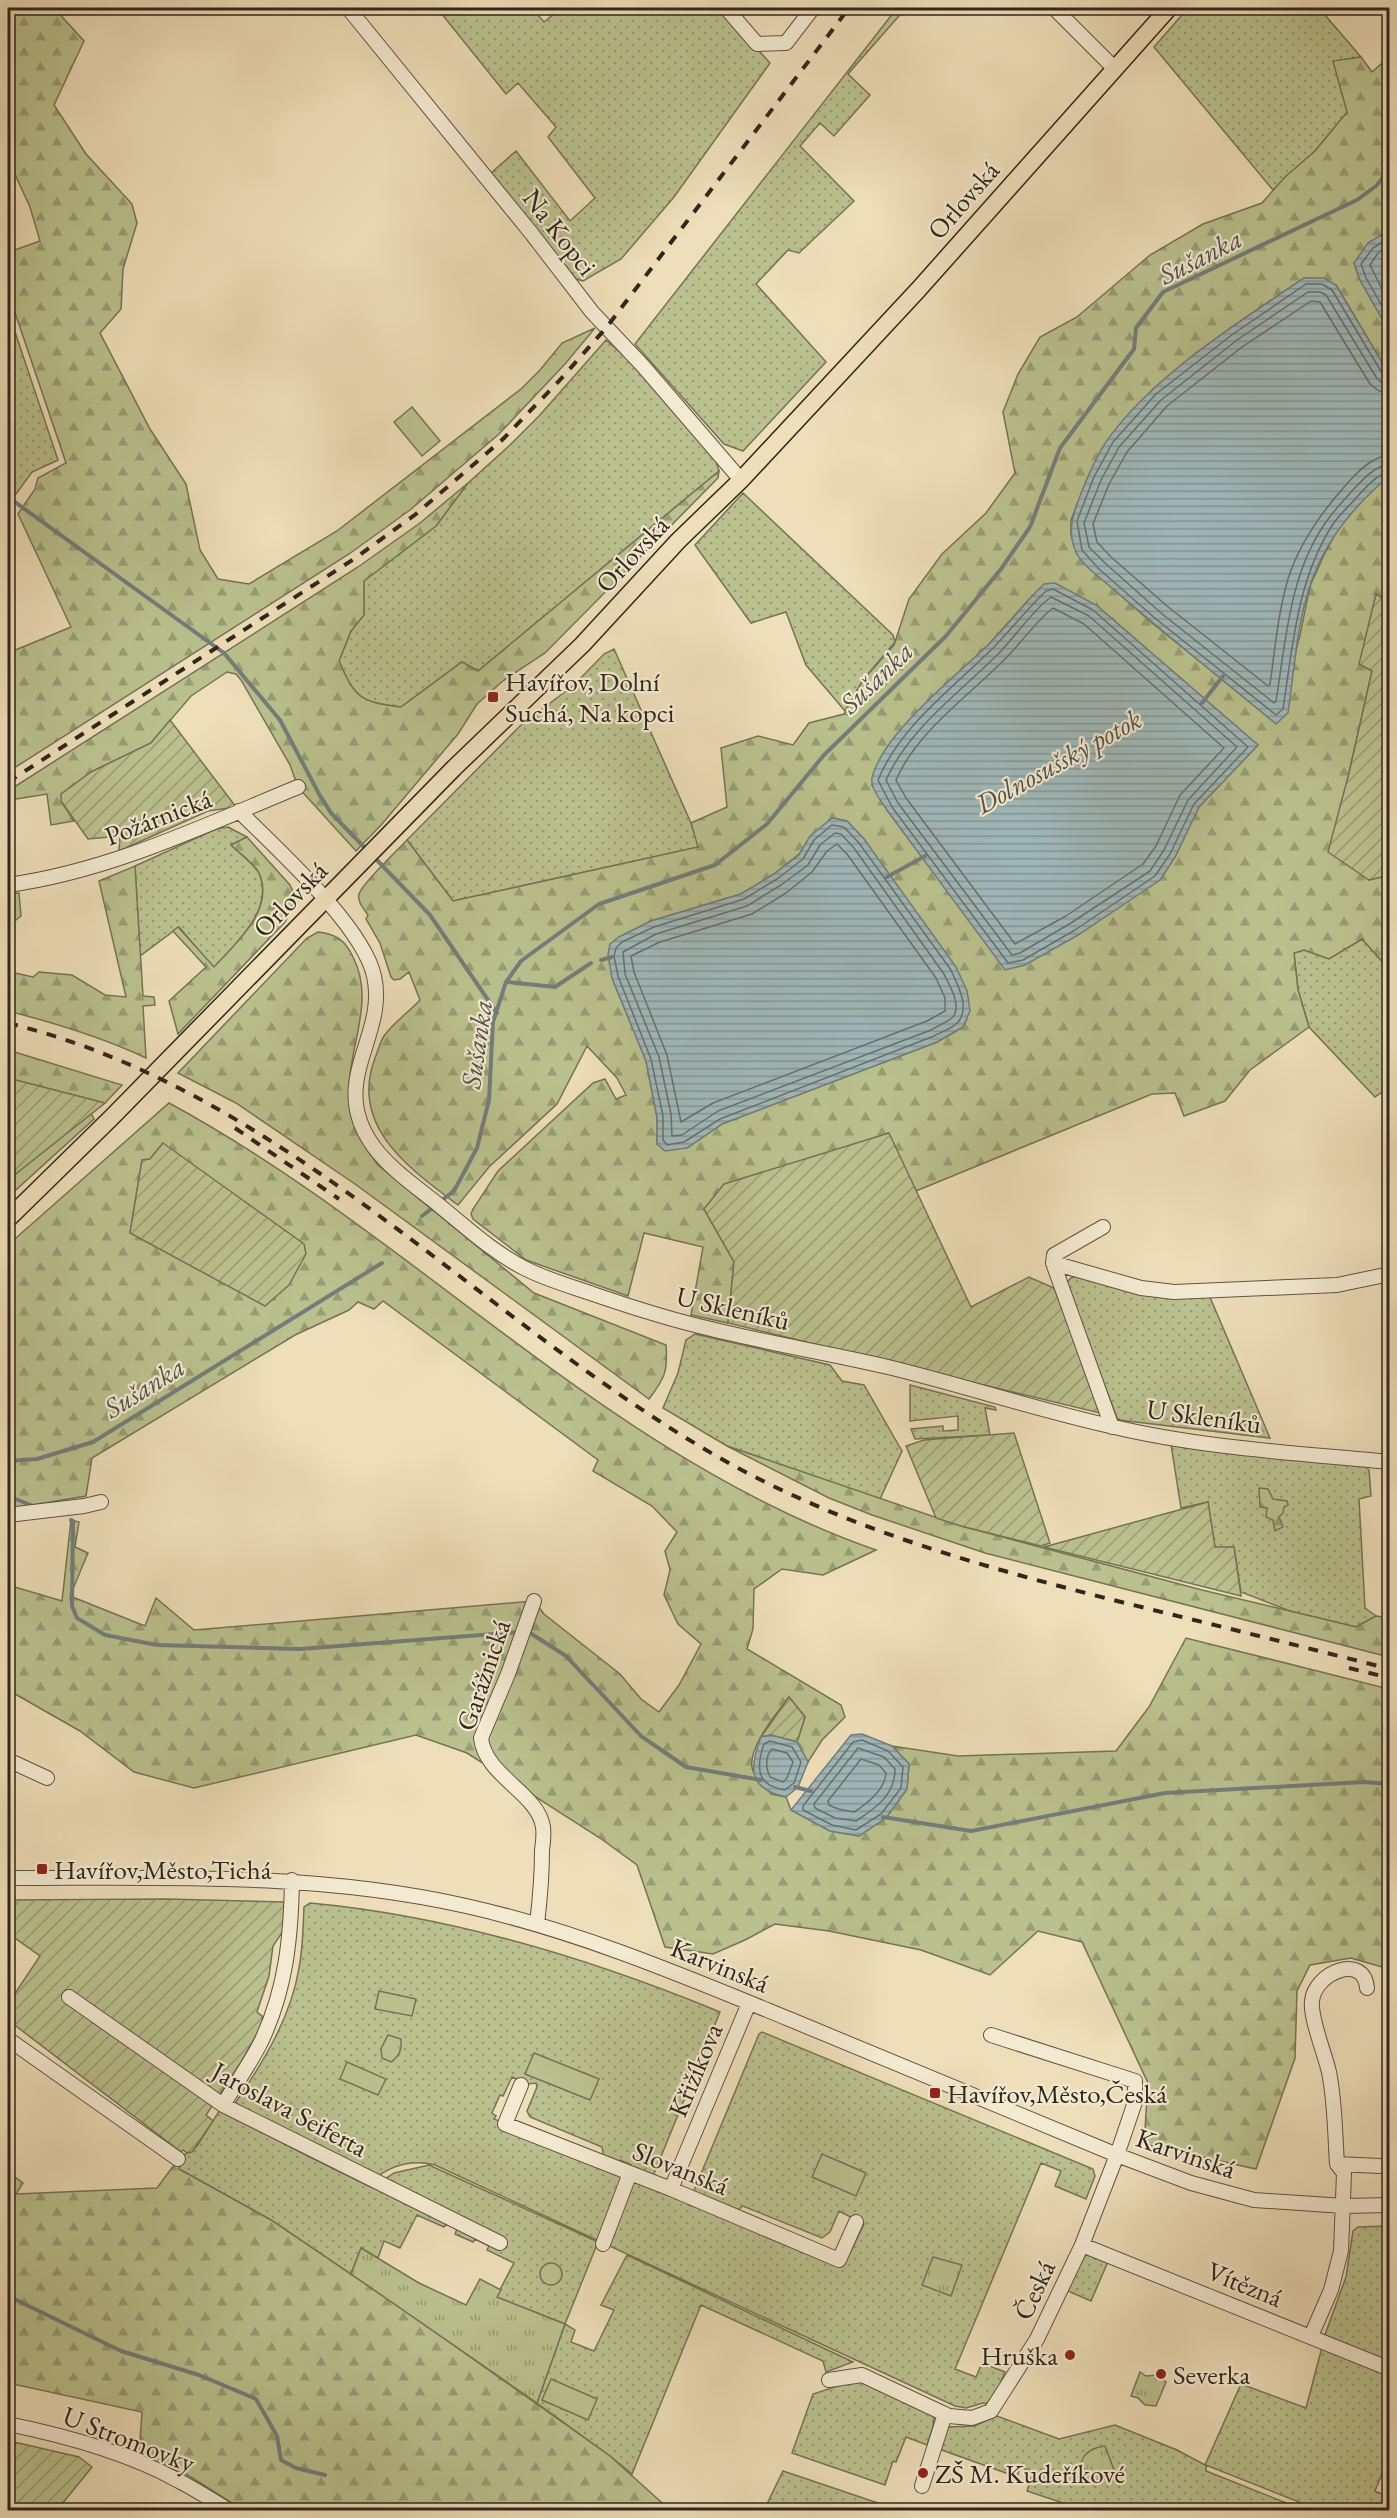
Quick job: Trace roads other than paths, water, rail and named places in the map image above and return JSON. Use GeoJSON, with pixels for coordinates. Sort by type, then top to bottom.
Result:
{"type":"FeatureCollection","features":[{"type":"Feature","properties":{"kind":"main road","name":"Orlovská"},"geometry":{"type":"LineString","coordinates":[[8,1219],[112,1117],[454,768],[582,645],[678,541],[741,480],[918,290],[1169,8]]}},
{"type":"Feature","properties":{"kind":"street","name":"Na Kopci"},"geometry":{"type":"LineString","coordinates":[[348,8],[532,234],[592,312],[643,366],[741,480]]}},
{"type":"Feature","properties":{"kind":"street"},"geometry":{"type":"LineString","coordinates":[[726,8],[757,44],[786,44],[813,8]]}},
{"type":"Feature","properties":{"kind":"street"},"geometry":{"type":"LineString","coordinates":[[1054,8],[1114,68]]}},
{"type":"Feature","properties":{"kind":"street"},"geometry":{"type":"LineString","coordinates":[[239,811],[298,788]]}},
{"type":"Feature","properties":{"kind":"street","name":"Požárnická"},"geometry":{"type":"LineString","coordinates":[[8,885],[52,878],[105,864],[239,811],[325,899]]}},
{"type":"Feature","properties":{"kind":"street","name":"U Skleníků"},"geometry":{"type":"LineString","coordinates":[[325,899],[360,943],[374,975],[376,1006],[356,1084],[356,1106],[366,1135],[382,1157],[421,1191],[497,1252],[524,1268],[658,1316],[888,1367],[1112,1427],[1253,1448],[1389,1462]]}},
{"type":"Feature","properties":{"kind":"street"},"geometry":{"type":"LineString","coordinates":[[1103,1227],[1054,1255],[1053,1263],[1112,1427]]}},
{"type":"Feature","properties":{"kind":"street"},"geometry":{"type":"LineString","coordinates":[[1053,1263],[1141,1288],[1174,1292],[1337,1285],[1389,1274]]}},
{"type":"Feature","properties":{"kind":"street"},"geometry":{"type":"LineString","coordinates":[[8,1515],[101,1502]]}},
{"type":"Feature","properties":{"kind":"street","name":"Garážnická"},"geometry":{"type":"LineString","coordinates":[[532,1606],[481,1738],[482,1749],[497,1771],[524,1795],[543,1826],[537,1924]]}},
{"type":"Feature","properties":{"kind":"street"},"geometry":{"type":"LineString","coordinates":[[8,1760],[47,1778]]}},
{"type":"Feature","properties":{"kind":"street","name":"Karvinská"},"geometry":{"type":"LineString","coordinates":[[8,1878],[292,1880],[465,1905],[537,1924],[656,1964],[1117,2155],[1191,2183],[1254,2200],[1344,2206],[1389,2205]]}},
{"type":"Feature","properties":{"kind":"street"},"geometry":{"type":"LineString","coordinates":[[223,2105],[260,2043],[281,1987],[288,1958],[292,1880]]}},
{"type":"Feature","properties":{"kind":"street"},"geometry":{"type":"LineString","coordinates":[[1311,2336],[1331,2290],[1337,2269],[1341,2251],[1344,2206],[1344,2174],[1337,2164],[1329,2074],[1312,2001],[1318,1982],[1333,1972],[1350,1969],[1360,1973],[1367,1988]]}},
{"type":"Feature","properties":{"kind":"street","name":"Jaroslava Seiferta"},"geometry":{"type":"LineString","coordinates":[[69,1997],[223,2105],[500,2243]]}},
{"type":"Feature","properties":{"kind":"street","name":"Křižíkova"},"geometry":{"type":"LineString","coordinates":[[671,2189],[749,2003]]}},
{"type":"Feature","properties":{"kind":"street","name":"Česká"},"geometry":{"type":"LineString","coordinates":[[829,2380],[862,2375],[945,2414],[972,2418],[991,2411],[1037,2339],[1082,2245],[1136,2102],[1135,2081],[991,2035]]}},
{"type":"Feature","properties":{"kind":"street"},"geometry":{"type":"LineString","coordinates":[[8,2040],[178,2159]]}},
{"type":"Feature","properties":{"kind":"street","name":"Slovanská"},"geometry":{"type":"LineString","coordinates":[[521,2085],[505,2124],[671,2189],[839,2260],[856,2222]]}},
{"type":"Feature","properties":{"kind":"street"},"geometry":{"type":"LineString","coordinates":[[1337,2164],[1380,2166]]}},
{"type":"Feature","properties":{"kind":"street"},"geometry":{"type":"LineString","coordinates":[[603,2244],[630,2174]]}},
{"type":"Feature","properties":{"kind":"street","name":"Vítězná"},"geometry":{"type":"LineString","coordinates":[[1082,2245],[1389,2369]]}},
{"type":"Feature","properties":{"kind":"street"},"geometry":{"type":"LineString","coordinates":[[922,2486],[945,2414]]}},
{"type":"Feature","properties":{"kind":"street","name":"U Stromovky"},"geometry":{"type":"LineString","coordinates":[[8,2424],[46,2432],[110,2452],[177,2479],[228,2511]]}},
{"type":"Feature","properties":{"kind":"water"},"geometry":{"type":"Polygon","coordinates":[[[1389,230],[1389,331],[1360,280],[1354,263],[1368,243],[1389,230]]]}},
{"type":"Feature","properties":{"kind":"water"},"geometry":{"type":"Polygon","coordinates":[[[1304,278],[1324,278],[1336,285],[1389,374],[1389,476],[1352,512],[1323,554],[1310,586],[1302,616],[1288,713],[1276,724],[1089,568],[1076,552],[1071,529],[1076,506],[1087,478],[1108,439],[1127,415],[1149,393],[1199,351],[1304,278]]]}},
{"type":"Feature","properties":{"kind":"water"},"geometry":{"type":"Polygon","coordinates":[[[1055,583],[1096,605],[1258,745],[1199,807],[1175,857],[1160,880],[1078,935],[1025,965],[1005,970],[887,810],[875,790],[872,778],[890,743],[905,725],[988,645],[1044,584],[1055,583]]]}},
{"type":"Feature","properties":{"kind":"water"},"geometry":{"type":"Polygon","coordinates":[[[832,818],[847,821],[864,839],[956,967],[967,991],[970,1011],[963,1027],[937,1042],[722,1124],[687,1148],[665,1151],[657,1144],[657,1117],[646,1061],[612,978],[608,955],[610,944],[651,921],[741,894],[774,874],[799,855],[810,836],[832,818]]]}},
{"type":"Feature","properties":{"kind":"water"},"geometry":{"type":"Polygon","coordinates":[[[862,1734],[892,1746],[909,1764],[907,1789],[886,1818],[859,1836],[830,1831],[791,1810],[851,1735],[862,1734]]]}},
{"type":"Feature","properties":{"kind":"water"},"geometry":{"type":"Polygon","coordinates":[[[771,1735],[797,1742],[808,1762],[798,1787],[786,1797],[764,1789],[755,1776],[754,1758],[761,1737],[771,1735]]]}},
{"type":"Feature","properties":{"kind":"waterway","name":"Sušanka"},"geometry":{"type":"LineString","coordinates":[[441,1201],[454,1191],[477,1148],[489,1100],[493,1022],[506,982],[521,961],[599,904],[715,865],[767,824],[824,755],[946,636],[1001,569],[1030,527],[1060,448],[1134,349],[1136,328],[1163,292],[1357,200],[1376,186],[1390,169]]}},
{"type":"Feature","properties":{"kind":"waterway"},"geometry":{"type":"LineString","coordinates":[[8,497],[224,653],[280,720],[331,813],[367,850]]}},
{"type":"Feature","properties":{"kind":"waterway","name":"Dolnosušský potok"},"geometry":{"type":"LineString","coordinates":[[1202,703],[1223,676]]}},
{"type":"Feature","properties":{"kind":"waterway"},"geometry":{"type":"LineString","coordinates":[[373,856],[430,915],[497,1013]]}},
{"type":"Feature","properties":{"kind":"waterway","name":"Dolnosušský potok"},"geometry":{"type":"LineString","coordinates":[[887,877],[925,856]]}},
{"type":"Feature","properties":{"kind":"waterway","name":"Dolnosušský potok"},"geometry":{"type":"LineString","coordinates":[[601,960],[612,957]]}},
{"type":"Feature","properties":{"kind":"waterway","name":"Dolnosušský potok"},"geometry":{"type":"LineString","coordinates":[[507,982],[555,987],[591,963]]}},
{"type":"Feature","properties":{"kind":"waterway","name":"Sušanka"},"geometry":{"type":"LineString","coordinates":[[422,1216],[435,1206]]}},
{"type":"Feature","properties":{"kind":"waterway","name":"Sušanka"},"geometry":{"type":"LineString","coordinates":[[8,1461],[37,1459],[93,1442],[382,1263]]}},
{"type":"Feature","properties":{"kind":"waterway"},"geometry":{"type":"LineString","coordinates":[[8,1496],[33,1506]]}},
{"type":"Feature","properties":{"kind":"waterway"},"geometry":{"type":"LineString","coordinates":[[71,1520],[73,1521],[72,1606],[77,1618],[105,1635],[157,1645],[300,1649],[520,1632]]}},
{"type":"Feature","properties":{"kind":"waterway"},"geometry":{"type":"LineString","coordinates":[[527,1631],[566,1656],[641,1736],[686,1767],[761,1780]]}},
{"type":"Feature","properties":{"kind":"waterway"},"geometry":{"type":"LineString","coordinates":[[883,1817],[971,1831],[1165,1793],[1364,1782],[1390,1784]]}},
{"type":"Feature","properties":{"kind":"waterway"},"geometry":{"type":"LineString","coordinates":[[795,1787],[811,1791]]}},
{"type":"Feature","properties":{"kind":"waterway"},"geometry":{"type":"LineString","coordinates":[[8,2296],[121,2351],[199,2375],[256,2399],[277,2436],[281,2460],[296,2468],[325,2475]]}},
{"type":"Feature","properties":{"kind":"railway"},"geometry":{"type":"LineString","coordinates":[[8,782],[354,559],[416,514],[502,440],[606,328],[849,8]]}},
{"type":"Feature","properties":{"kind":"railway"},"geometry":{"type":"LineString","coordinates":[[8,1023],[108,1056],[202,1100],[291,1154],[377,1214],[630,1402],[718,1457],[767,1483],[869,1527],[973,1562],[1390,1669]]}},
{"type":"Feature","properties":{"kind":"railway"},"geometry":{"type":"LineString","coordinates":[[235,1128],[339,1199]]}},
{"type":"Feature","properties":{"kind":"railway"},"geometry":{"type":"LineString","coordinates":[[1349,1668],[1390,1678]]}},
{"type":"Feature","properties":{"kind":"place","name":"Havířov, Dolní Suchá, Na kopci"},"geometry":{"type":"Point","coordinates":[493,697]}},
{"type":"Feature","properties":{"kind":"place","name":"Havířov,Město,Tichá"},"geometry":{"type":"Point","coordinates":[42,1869]}},
{"type":"Feature","properties":{"kind":"place","name":"Havířov,Město,Česká"},"geometry":{"type":"Point","coordinates":[935,2093]}},
{"type":"Feature","properties":{"kind":"place","name":"Hruška"},"geometry":{"type":"Point","coordinates":[1070,2355]}},
{"type":"Feature","properties":{"kind":"place","name":"Severka"},"geometry":{"type":"Point","coordinates":[1161,2374]}},
{"type":"Feature","properties":{"kind":"place","name":"ZŠ M. Kudeříkové"},"geometry":{"type":"Point","coordinates":[923,2473]}}]}
